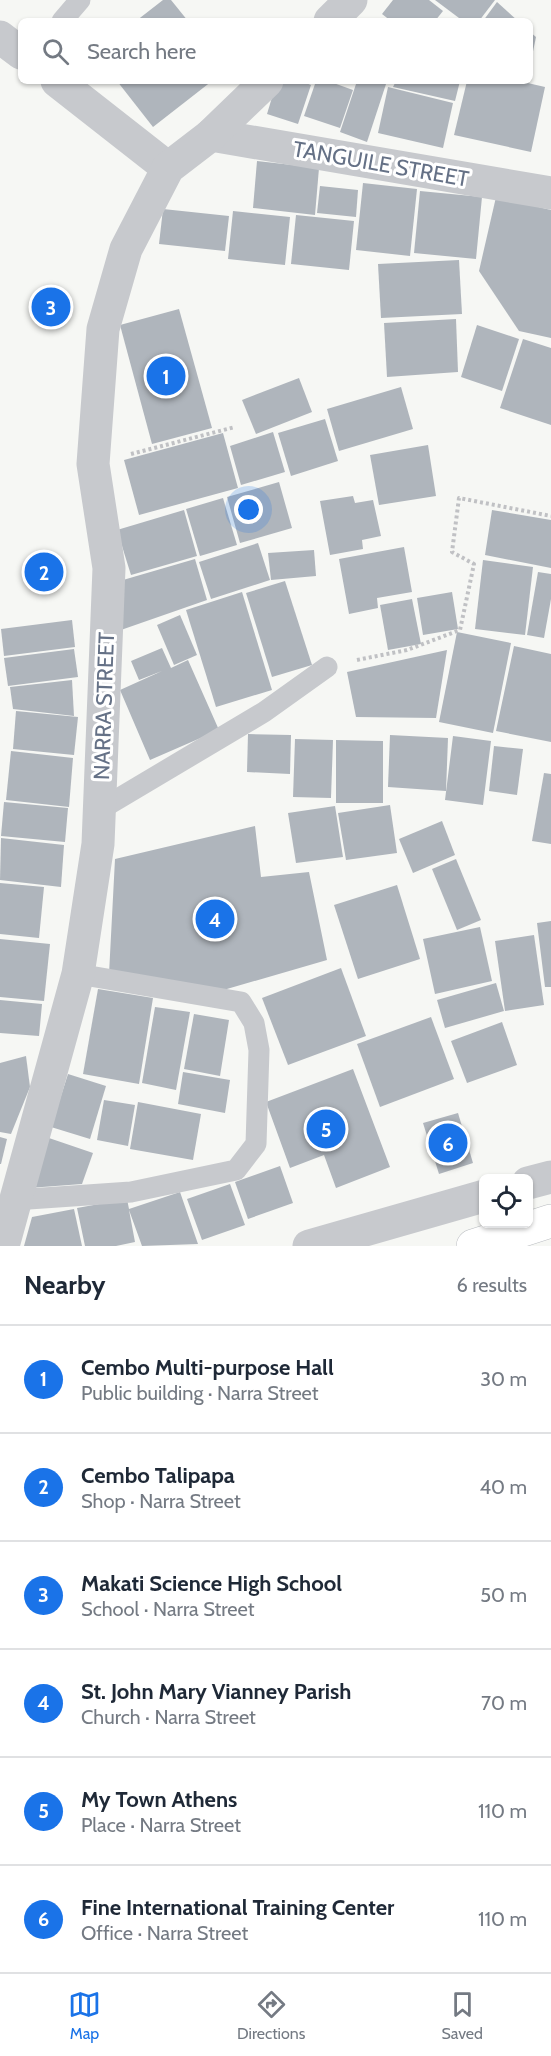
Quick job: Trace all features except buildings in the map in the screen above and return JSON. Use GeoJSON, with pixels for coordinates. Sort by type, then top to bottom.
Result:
{"type":"FeatureCollection","features":[{"type":"Feature","properties":{"kind":"main road"},"geometry":{"type":"LineString","coordinates":[[473,1246],[551,1221]]}},
{"type":"Feature","properties":{"kind":"street"},"geometry":{"type":"LineString","coordinates":[[333,18],[351,0]]}},
{"type":"Feature","properties":{"kind":"street"},"geometry":{"type":"LineString","coordinates":[[0,37],[18,51]]}},
{"type":"Feature","properties":{"kind":"street"},"geometry":{"type":"LineString","coordinates":[[61,84],[168,168],[211,135],[264,84]]}},
{"type":"Feature","properties":{"kind":"street","name":"TANGUILE STREET"},"geometry":{"type":"LineString","coordinates":[[211,135],[551,193]]}},
{"type":"Feature","properties":{"kind":"street","name":"NARRA STREET"},"geometry":{"type":"LineString","coordinates":[[3,1246],[78,974],[98,844],[109,568],[93,464],[103,329],[126,249],[168,168]]}},
{"type":"Feature","properties":{"kind":"street"},"geometry":{"type":"LineString","coordinates":[[533,1182],[551,1177]]}},
{"type":"Feature","properties":{"kind":"street"},"geometry":{"type":"LineString","coordinates":[[309,1246],[479,1197]]}},
{"type":"Feature","properties":{"kind":"lane"},"geometry":{"type":"LineString","coordinates":[[65,18],[80,0]]}},
{"type":"Feature","properties":{"kind":"lane"},"geometry":{"type":"LineString","coordinates":[[101,809],[264,712],[327,667]]}},
{"type":"Feature","properties":{"kind":"lane"},"geometry":{"type":"LineString","coordinates":[[14,1200],[130,1192],[236,1170],[256,1144],[259,1050],[254,1023],[241,1002],[78,974]]}},
{"type":"Feature","properties":{"kind":"path"},"geometry":{"type":"LineString","coordinates":[[93,464],[235,427]]}},
{"type":"Feature","properties":{"kind":"path"},"geometry":{"type":"LineString","coordinates":[[327,667],[407,650],[460,630],[474,564],[452,552],[459,498],[551,516]]}},
{"type":"Feature","properties":{"kind":"place","name":"Makati Science High School"},"geometry":{"type":"Point","coordinates":[51,307]}},
{"type":"Feature","properties":{"kind":"place","name":"Cembo Multi-purpose Hall"},"geometry":{"type":"Point","coordinates":[166,376]}},
{"type":"Feature","properties":{"kind":"place","name":"Cembo Talipapa"},"geometry":{"type":"Point","coordinates":[44,572]}},
{"type":"Feature","properties":{"kind":"place","name":"St. John Mary Vianney Parish"},"geometry":{"type":"Point","coordinates":[215,919]}},
{"type":"Feature","properties":{"kind":"place","name":"My Town Athens"},"geometry":{"type":"Point","coordinates":[326,1129]}},
{"type":"Feature","properties":{"kind":"place","name":"Fine International Training Center"},"geometry":{"type":"Point","coordinates":[448,1143]}}]}
